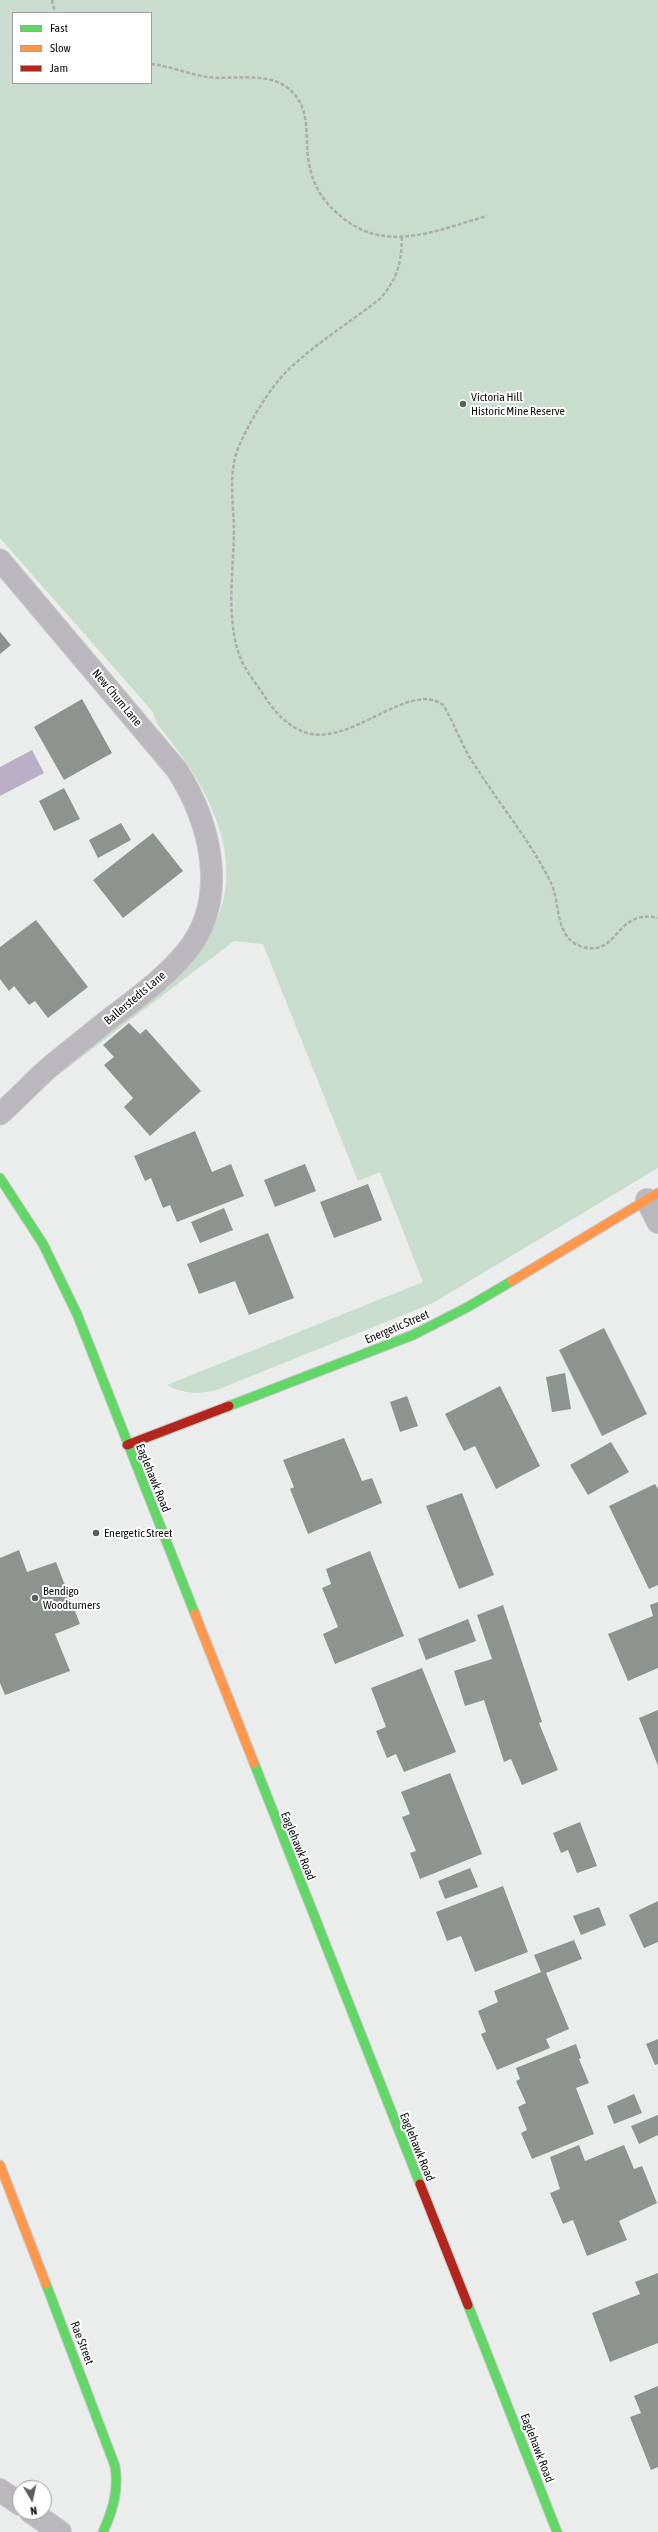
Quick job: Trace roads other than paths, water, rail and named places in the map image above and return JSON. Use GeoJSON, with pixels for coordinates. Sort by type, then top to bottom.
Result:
{"type":"FeatureCollection","features":[{"type":"Feature","properties":{"kind":"main road","name":"Eaglehawk Road"},"geometry":{"type":"LineString","coordinates":[[0,1178],[32,1222],[63,1283],[557,2532]]}},
{"type":"Feature","properties":{"kind":"main road","name":"Energetic Street"},"geometry":{"type":"LineString","coordinates":[[127,1445],[413,1335],[466,1308],[652,1196]]}},
{"type":"Feature","properties":{"kind":"main road","name":"Rae Street"},"geometry":{"type":"LineString","coordinates":[[0,2165],[115,2466],[118,2492],[115,2506],[103,2532]]}},
{"type":"Feature","properties":{"kind":"street"},"geometry":{"type":"LineString","coordinates":[[652,1196],[658,1222]]}},
{"type":"Feature","properties":{"kind":"street"},"geometry":{"type":"LineString","coordinates":[[0,2490],[12,2498]]}},
{"type":"Feature","properties":{"kind":"street"},"geometry":{"type":"LineString","coordinates":[[43,2520],[60,2532]]}},
{"type":"Feature","properties":{"kind":"lane","name":"New Chum Lane"},"geometry":{"type":"LineString","coordinates":[[0,560],[177,770],[198,809],[209,849]]}},
{"type":"Feature","properties":{"kind":"lane","name":"Ballerstedts Lane"},"geometry":{"type":"LineString","coordinates":[[0,1114],[43,1073],[148,988],[187,951],[199,933],[208,909],[212,876],[209,849]]}},
{"type":"Feature","properties":{"kind":"place","name":"Victoria Hill Historic Mine Reserve"},"geometry":{"type":"Point","coordinates":[463,404]}},
{"type":"Feature","properties":{"kind":"place","name":"Energetic Street"},"geometry":{"type":"Point","coordinates":[96,1533]}},
{"type":"Feature","properties":{"kind":"place","name":"Bendigo Woodturners"},"geometry":{"type":"Point","coordinates":[35,1598]}}]}
